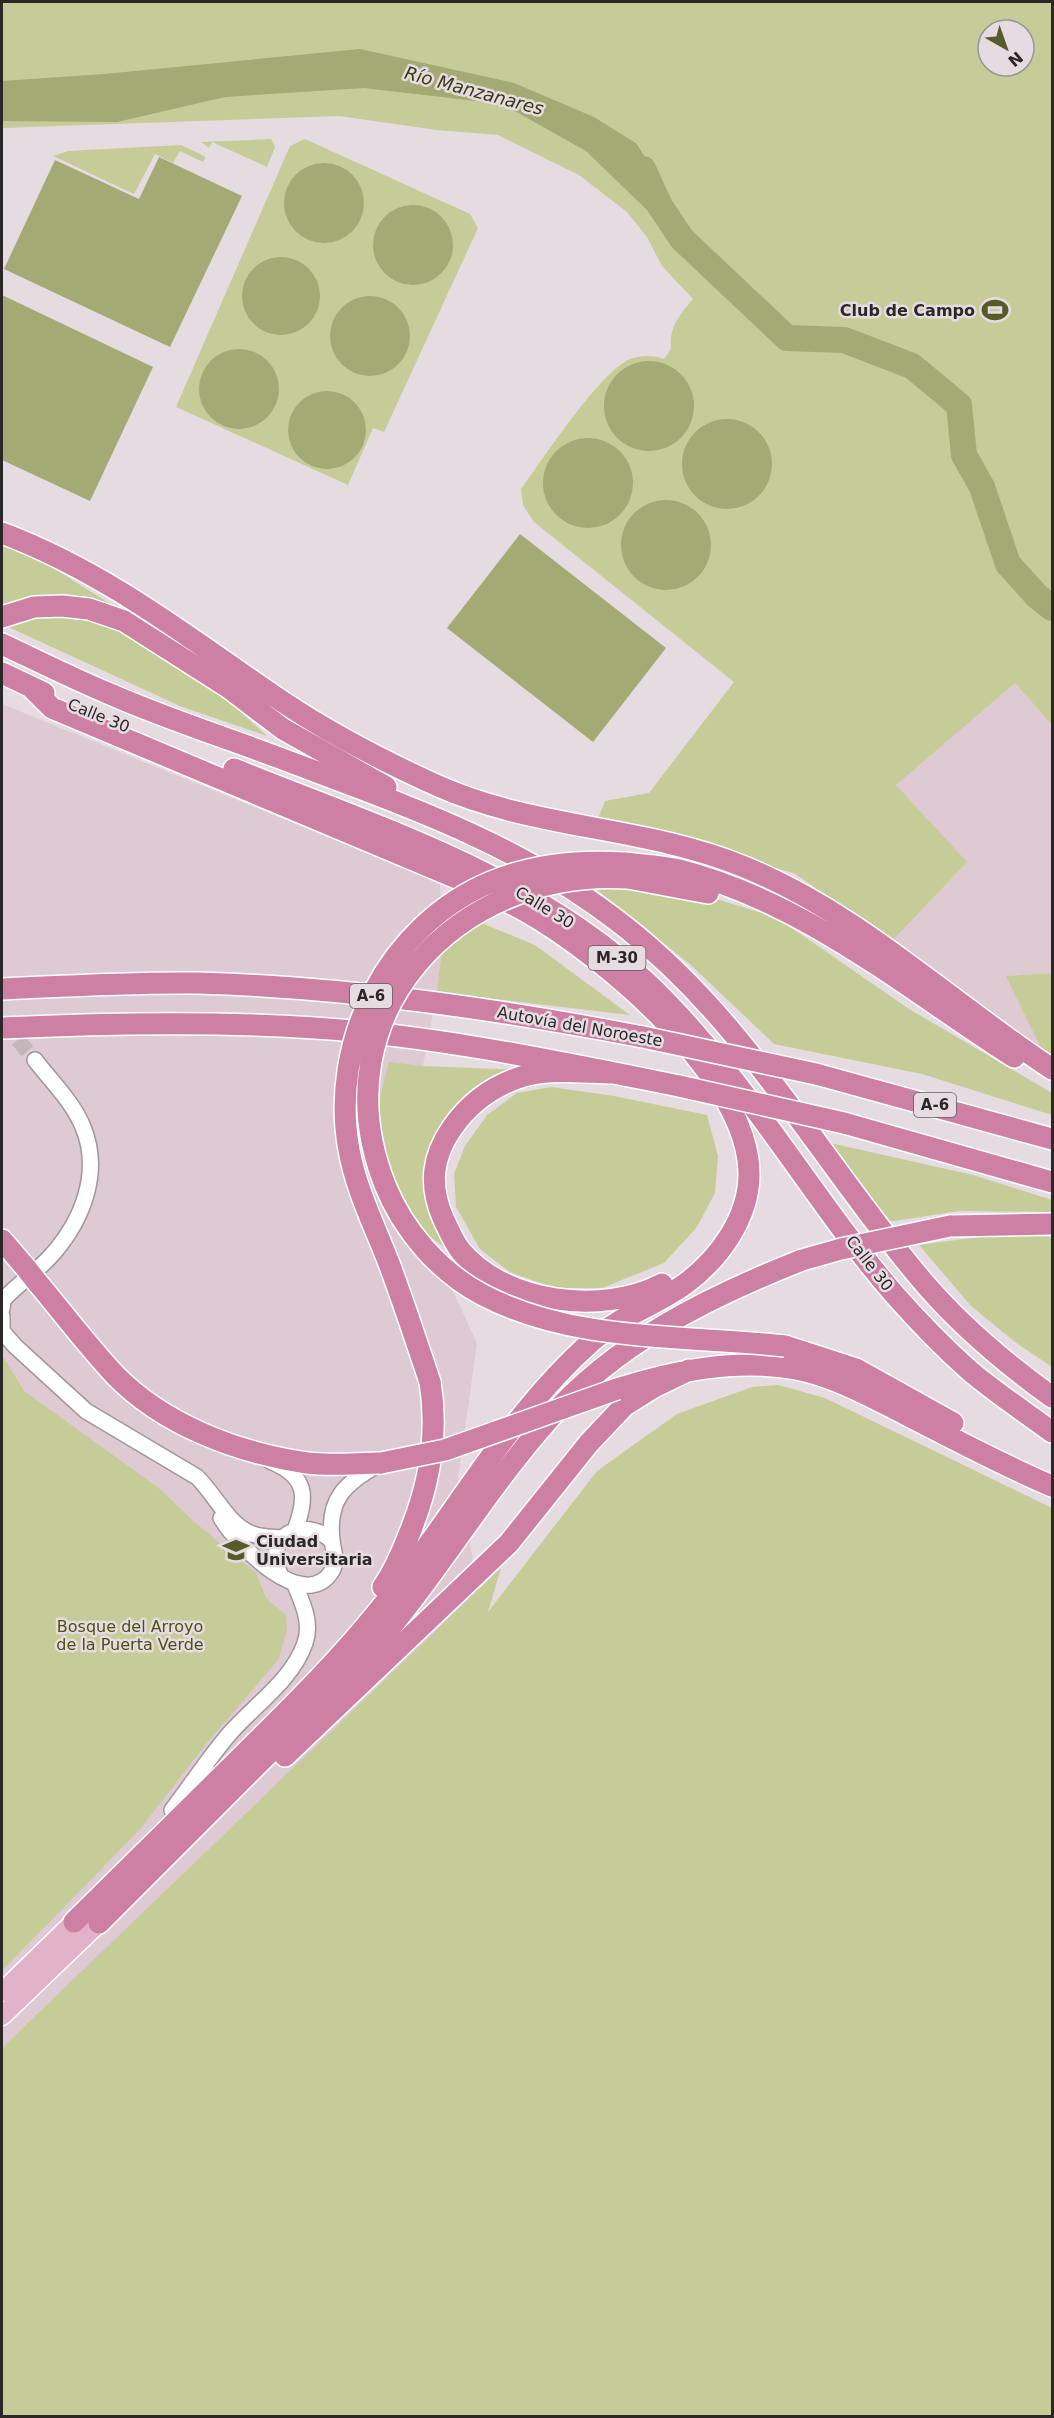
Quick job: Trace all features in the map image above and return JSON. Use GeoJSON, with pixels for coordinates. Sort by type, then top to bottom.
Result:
{"type":"FeatureCollection","features":[{"type":"Feature","properties":{"kind":"highway"},"geometry":{"type":"LineString","coordinates":[[2,533],[75,565],[125,592],[286,703],[341,738],[437,786],[515,811],[704,851],[783,883],[885,945],[1053,1069]]}},
{"type":"Feature","properties":{"kind":"highway"},"geometry":{"type":"LineString","coordinates":[[3,616],[34,607],[62,606],[89,609],[124,621],[229,688],[283,729],[447,821]]}},
{"type":"Feature","properties":{"kind":"highway","name":"Calle 30"},"geometry":{"type":"LineString","coordinates":[[2,644],[112,695],[447,821],[505,849],[560,882],[625,926],[686,980],[740,1040],[916,1273],[969,1330],[1052,1396]]}},
{"type":"Feature","properties":{"kind":"highway","name":"Calle 30"},"geometry":{"type":"LineString","coordinates":[[2,674],[451,856],[544,904],[578,927],[615,956],[671,1007],[772,1130],[894,1294],[970,1371],[1053,1432]]}},
{"type":"Feature","properties":{"kind":"highway"},"geometry":{"type":"LineString","coordinates":[[32,688],[52,708],[459,879],[524,910],[562,935],[648,1005],[690,1049],[726,1096],[741,1130],[749,1175],[746,1201],[737,1223],[713,1258],[684,1285],[639,1310],[593,1340],[560,1374],[491,1456],[424,1553],[343,1654],[74,1922]]}},
{"type":"Feature","properties":{"kind":"highway"},"geometry":{"type":"LineString","coordinates":[[74,1922],[121,1861],[328,1654],[393,1574],[423,1501],[434,1439],[435,1413],[430,1382],[349,1151],[345,1103],[350,1055],[361,1019],[381,978],[411,938],[444,909],[468,894],[500,879],[563,862],[626,871],[704,892],[765,914],[808,935],[931,1004],[1053,1082]]}},
{"type":"Feature","properties":{"kind":"highway"},"geometry":{"type":"LineString","coordinates":[[626,871],[542,886],[512,895],[458,924],[426,952],[400,986],[383,1021],[372,1056],[368,1086],[368,1111],[373,1151],[379,1170],[392,1202],[410,1231],[430,1254],[462,1281],[503,1304],[543,1319],[597,1331],[785,1346],[856,1369],[1053,1480]]}},
{"type":"Feature","properties":{"kind":"highway"},"geometry":{"type":"LineString","coordinates":[[524,910],[640,1009],[683,1053],[716,1097],[730,1127],[738,1172],[735,1194],[728,1216],[715,1239],[698,1259],[677,1276],[651,1290],[624,1298],[566,1302],[507,1284],[482,1270],[460,1250],[449,1231],[434,1191],[433,1170],[447,1135],[473,1103],[489,1090],[507,1082],[527,1075],[547,1073],[615,1073]]}},
{"type":"Feature","properties":{"kind":"highway","name":"Autovía del Noroeste"},"geometry":{"type":"LineString","coordinates":[[2,989],[196,983],[307,990],[449,1004],[532,1016],[643,1037],[816,1074],[1053,1139]]}},
{"type":"Feature","properties":{"kind":"highway","name":"A-6"},"geometry":{"type":"LineString","coordinates":[[2,1028],[198,1022],[318,1028],[513,1052],[844,1123],[1053,1182]]}},
{"type":"Feature","properties":{"kind":"highway"},"geometry":{"type":"LineString","coordinates":[[99,1923],[367,1655],[441,1564],[506,1471],[548,1419],[602,1368],[685,1312],[743,1283],[802,1260],[841,1249],[950,1226],[1050,1225]]}},
{"type":"Feature","properties":{"kind":"highway"},"geometry":{"type":"LineString","coordinates":[[2,1240],[115,1375],[145,1400],[187,1425],[237,1448],[309,1463],[381,1463],[445,1450],[617,1389],[689,1370],[717,1366],[769,1366],[826,1377],[854,1388],[1053,1486]]}},
{"type":"Feature","properties":{"kind":"highway"},"geometry":{"type":"LineString","coordinates":[[99,1923],[148,1884],[459,1593],[509,1543],[589,1443],[624,1406],[654,1387],[689,1370]]}},
{"type":"Feature","properties":{"kind":"main road"},"geometry":{"type":"LineString","coordinates":[[2,1992],[74,1922]]}},
{"type":"Feature","properties":{"kind":"main road"},"geometry":{"type":"LineString","coordinates":[[2,2016],[99,1923]]}},
{"type":"Feature","properties":{"kind":"street"},"geometry":{"type":"LineString","coordinates":[[2,1309],[3,1300],[49,1258],[70,1233],[80,1214],[91,1171],[89,1148],[83,1126],[68,1102],[35,1060]]}},
{"type":"Feature","properties":{"kind":"street"},"geometry":{"type":"LineString","coordinates":[[2,1316],[2,1331],[15,1346],[86,1411],[179,1464],[212,1491],[238,1526],[250,1534],[289,1534],[315,1530],[332,1541]]}},
{"type":"Feature","properties":{"kind":"street"},"geometry":{"type":"LineString","coordinates":[[237,1448],[281,1466],[298,1481],[304,1492],[304,1506],[289,1534],[279,1544],[276,1560],[280,1574]]}},
{"type":"Feature","properties":{"kind":"street"},"geometry":{"type":"LineString","coordinates":[[179,1464],[212,1503],[237,1542],[295,1585],[310,1587],[324,1581],[333,1569],[336,1555],[332,1541],[332,1517],[338,1497],[350,1481],[381,1463]]}},
{"type":"Feature","properties":{"kind":"street"},"geometry":{"type":"LineString","coordinates":[[172,1809],[229,1734],[293,1665],[305,1644],[307,1617],[295,1585]]}},
{"type":"Feature","properties":{"kind":"shaded area"},"geometry":{"type":"Polygon","coordinates":[[[1015,683],[1052,725],[1052,973],[1007,976],[1041,1048],[892,941],[934,896],[896,785],[1015,683]]]}},
{"type":"Feature","properties":{"kind":"shaded area","name":"Ciudad Universitaria"},"geometry":{"type":"Polygon","coordinates":[[[2,704],[440,883],[443,960],[405,1160],[426,1234],[477,1343],[458,1479],[484,1621],[2,2416],[2,704]]]}},
{"type":"Feature","properties":{"kind":"green space"},"geometry":{"type":"Polygon","coordinates":[[[2,2],[1052,2],[1052,725],[1015,683],[896,785],[967,862],[892,941],[794,873],[597,821],[605,801],[649,793],[734,682],[534,522],[523,505],[521,489],[587,400],[615,369],[637,357],[664,359],[671,349],[673,328],[693,299],[662,266],[647,237],[627,212],[579,175],[498,135],[437,130],[339,116],[2,128],[2,2]]]}},
{"type":"Feature","properties":{"kind":"green space"},"geometry":{"type":"Polygon","coordinates":[[[271,139],[275,147],[267,167],[212,142],[209,148],[201,142],[271,139]]]}},
{"type":"Feature","properties":{"kind":"green space"},"geometry":{"type":"Polygon","coordinates":[[[305,139],[470,214],[478,228],[384,432],[373,428],[348,485],[176,407],[290,146],[305,139]]]}},
{"type":"Feature","properties":{"kind":"green space"},"geometry":{"type":"Polygon","coordinates":[[[181,145],[206,157],[203,162],[180,151],[173,163],[155,154],[134,194],[53,156],[68,151],[181,145]]]}},
{"type":"Feature","properties":{"kind":"green space"},"geometry":{"type":"Polygon","coordinates":[[[2,542],[34,556],[149,628],[267,736],[180,706],[2,624],[2,542]]]}},
{"type":"Feature","properties":{"kind":"green space"},"geometry":{"type":"Polygon","coordinates":[[[660,882],[776,917],[909,1009],[1052,1093],[1052,1115],[922,1074],[774,1044],[692,966],[592,886],[660,882]]]}},
{"type":"Feature","properties":{"kind":"green space"},"geometry":{"type":"Polygon","coordinates":[[[477,921],[535,945],[630,1015],[437,992],[443,942],[477,921]]]}},
{"type":"Feature","properties":{"kind":"green space"},"geometry":{"type":"Polygon","coordinates":[[[1052,973],[1052,1054],[1041,1048],[1006,976],[1052,973]]]}},
{"type":"Feature","properties":{"kind":"green space"},"geometry":{"type":"Polygon","coordinates":[[[389,1062],[423,1066],[523,1070],[433,1148],[438,1207],[472,1267],[426,1234],[387,1175],[376,1113],[389,1062]]]}},
{"type":"Feature","properties":{"kind":"green space"},"geometry":{"type":"Polygon","coordinates":[[[551,1087],[614,1096],[707,1115],[718,1156],[715,1193],[697,1227],[664,1263],[602,1288],[553,1288],[510,1272],[480,1249],[456,1207],[454,1174],[465,1146],[487,1115],[517,1093],[551,1087]]]}},
{"type":"Feature","properties":{"kind":"green space"},"geometry":{"type":"Polygon","coordinates":[[[826,1142],[973,1175],[1052,1200],[1052,1212],[959,1211],[887,1222],[826,1142]]]}},
{"type":"Feature","properties":{"kind":"green space"},"geometry":{"type":"Polygon","coordinates":[[[1001,1234],[1052,1237],[1052,1367],[1015,1342],[971,1306],[919,1245],[1001,1234]]]}},
{"type":"Feature","properties":{"kind":"green space","name":"Bosque del Arroyo de la Puerta Verde"},"geometry":{"type":"Polygon","coordinates":[[[2,1355],[24,1391],[160,1489],[192,1520],[256,1573],[266,1598],[286,1615],[287,1631],[278,1660],[207,1743],[141,1828],[2,1971],[2,1355]]]}},
{"type":"Feature","properties":{"kind":"green space"},"geometry":{"type":"Polygon","coordinates":[[[778,1385],[825,1398],[1052,1508],[1052,2416],[2,2416],[2,2048],[501,1568],[488,1612],[597,1471],[677,1414],[752,1387],[778,1385]]]}},
{"type":"Feature","properties":{"kind":"water"},"geometry":{"type":"Polygon","coordinates":[[[360,49],[514,83],[594,117],[637,144],[665,191],[650,213],[586,151],[502,104],[364,88],[225,97],[117,122],[2,121],[2,81],[104,74],[360,49]]]}},
{"type":"Feature","properties":{"kind":"water"},"geometry":{"type":"Polygon","coordinates":[[[159,157],[242,196],[170,347],[4,269],[55,160],[139,199],[159,157]]]}},
{"type":"Feature","properties":{"kind":"water"},"geometry":{"type":"Polygon","coordinates":[[[324,163],[339,166],[352,175],[361,188],[364,203],[361,218],[352,231],[339,240],[324,243],[309,240],[296,231],[287,218],[284,203],[287,188],[296,175],[309,166],[324,163]]]}},
{"type":"Feature","properties":{"kind":"water"},"geometry":{"type":"Polygon","coordinates":[[[413,205],[428,208],[441,217],[450,230],[453,245],[450,260],[441,273],[428,282],[413,285],[398,282],[385,273],[376,260],[373,245],[376,230],[385,217],[398,208],[413,205]]]}},
{"type":"Feature","properties":{"kind":"water"},"geometry":{"type":"Polygon","coordinates":[[[273,257],[289,257],[303,263],[314,274],[320,288],[320,304],[314,318],[303,329],[289,335],[273,335],[259,329],[248,318],[242,304],[242,288],[248,274],[259,263],[273,257]]]}},
{"type":"Feature","properties":{"kind":"water"},"geometry":{"type":"Polygon","coordinates":[[[2,295],[153,367],[90,501],[2,460],[2,295]]]}},
{"type":"Feature","properties":{"kind":"water"},"geometry":{"type":"Polygon","coordinates":[[[370,296],[385,299],[398,308],[407,321],[410,336],[407,351],[398,364],[385,373],[370,376],[355,373],[342,364],[333,351],[330,336],[333,321],[342,308],[355,299],[370,296]]]}},
{"type":"Feature","properties":{"kind":"water"},"geometry":{"type":"Polygon","coordinates":[[[239,349],[254,352],[267,361],[276,374],[279,389],[276,404],[267,417],[254,426],[239,429],[224,426],[211,417],[202,404],[199,389],[202,374],[211,361],[224,352],[239,349]]]}},
{"type":"Feature","properties":{"kind":"water"},"geometry":{"type":"Polygon","coordinates":[[[649,361],[674,369],[686,381],[694,406],[686,431],[674,443],[649,451],[624,443],[612,431],[604,406],[612,381],[624,369],[649,361]]]}},
{"type":"Feature","properties":{"kind":"water"},"geometry":{"type":"Polygon","coordinates":[[[319,391],[335,391],[349,397],[360,408],[366,422],[366,438],[360,452],[349,463],[335,469],[319,469],[305,463],[294,452],[288,438],[288,422],[294,408],[305,397],[319,391]]]}},
{"type":"Feature","properties":{"kind":"water"},"geometry":{"type":"Polygon","coordinates":[[[727,419],[744,423],[759,432],[768,447],[772,464],[768,481],[759,496],[744,505],[727,509],[710,505],[695,496],[686,481],[682,464],[686,447],[695,432],[710,423],[727,419]]]}},
{"type":"Feature","properties":{"kind":"water"},"geometry":{"type":"Polygon","coordinates":[[[588,438],[605,442],[620,451],[629,466],[633,483],[629,500],[620,515],[605,524],[588,528],[571,524],[556,515],[547,500],[543,483],[547,466],[556,451],[571,442],[588,438]]]}},
{"type":"Feature","properties":{"kind":"water"},"geometry":{"type":"Polygon","coordinates":[[[666,500],[683,504],[698,513],[707,528],[711,545],[707,562],[698,577],[683,586],[666,590],[649,586],[634,577],[625,562],[621,545],[625,528],[634,513],[649,504],[666,500]]]}},
{"type":"Feature","properties":{"kind":"water"},"geometry":{"type":"Polygon","coordinates":[[[520,534],[666,648],[593,742],[447,628],[520,534]]]}},
{"type":"Feature","properties":{"kind":"waterway","name":"Río Manzanares"},"geometry":{"type":"LineString","coordinates":[[643,169],[660,206],[682,239],[787,338],[844,340],[912,366],[959,405],[964,455],[982,487],[1008,564],[1037,596],[1052,608]]}},
{"type":"Feature","properties":{"kind":"tunnel"},"geometry":{"type":"LineString","coordinates":[[3,1022],[35,1060]]}},
{"type":"Feature","properties":{"kind":"place","name":"Club de Campo"},"geometry":{"type":"Point","coordinates":[995,310]}},
{"type":"Feature","properties":{"kind":"place","name":"Ciudad Universitaria"},"geometry":{"type":"Point","coordinates":[236,1550]}}]}
